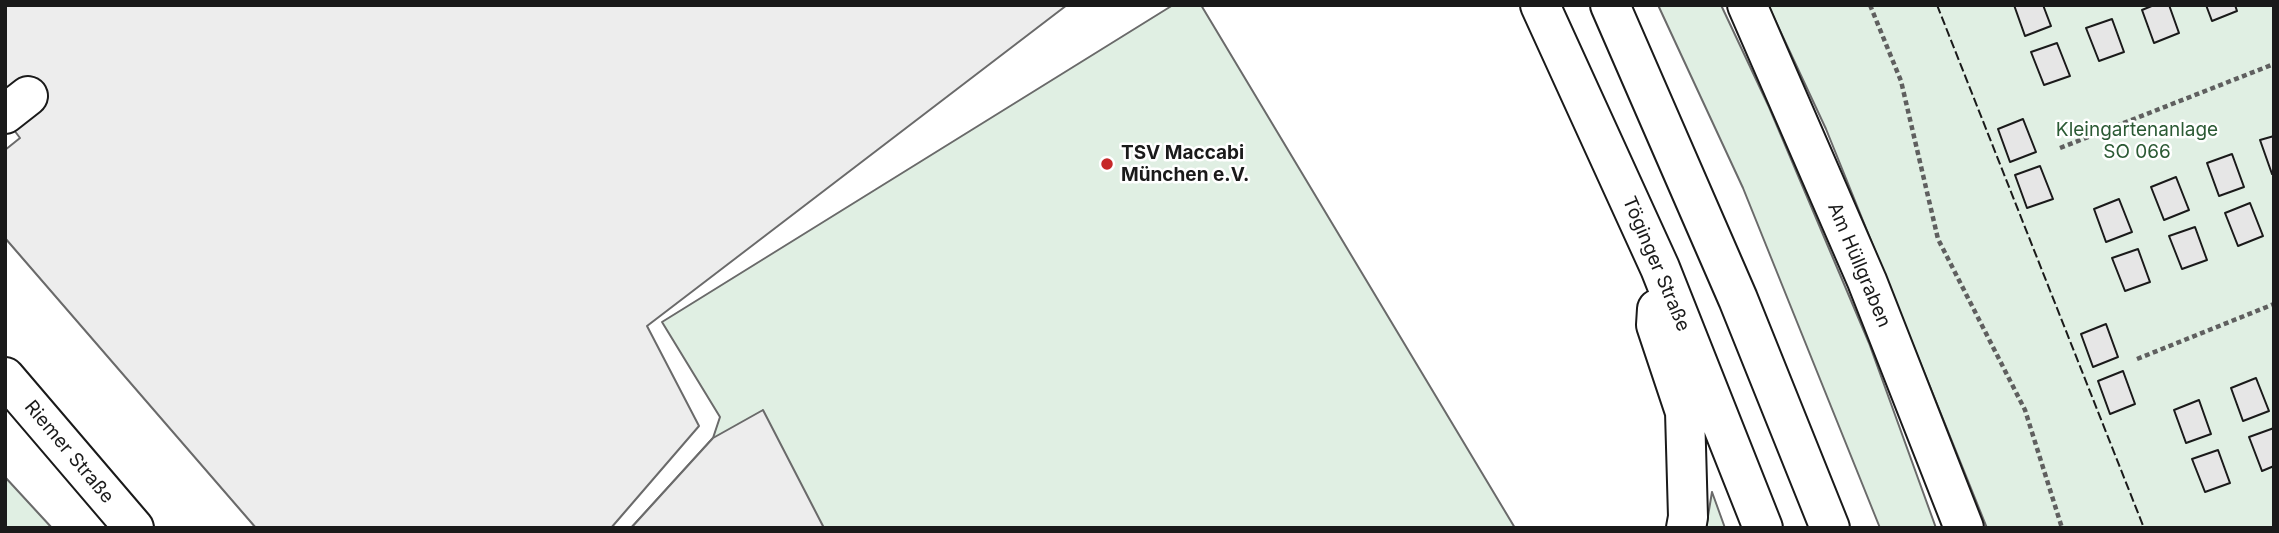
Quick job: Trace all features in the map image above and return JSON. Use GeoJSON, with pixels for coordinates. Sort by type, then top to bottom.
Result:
{"type":"FeatureCollection","features":[{"type":"Feature","properties":{"kind":"main road","name":"Töginger Straße"},"geometry":{"type":"LineString","coordinates":[[1540,5],[1660,268],[1763,528]]}},
{"type":"Feature","properties":{"kind":"main road"},"geometry":{"type":"LineString","coordinates":[[1610,5],[1738,299],[1830,528]]}},
{"type":"Feature","properties":{"kind":"main road","name":"Am Hüllgraben"},"geometry":{"type":"LineString","coordinates":[[1747,5],[1867,281],[1964,528]]}},
{"type":"Feature","properties":{"kind":"main road"},"geometry":{"type":"LineString","coordinates":[[1660,268],[1656,325],[1685,412],[1686,528]]}},
{"type":"Feature","properties":{"kind":"main road","name":"Riemer Straße"},"geometry":{"type":"LineString","coordinates":[[5,377],[134,528]]}},
{"type":"Feature","properties":{"kind":"path"},"geometry":{"type":"LineString","coordinates":[[1870,5],[1901,81],[1938,239],[2025,410],[2062,528]]}},
{"type":"Feature","properties":{"kind":"path"},"geometry":{"type":"LineString","coordinates":[[2060,148],[2274,64]]}},
{"type":"Feature","properties":{"kind":"path"},"geometry":{"type":"LineString","coordinates":[[2137,359],[2274,304]]}},
{"type":"Feature","properties":{"kind":"green space","name":"TSV Maccabi München e.V."},"geometry":{"type":"Polygon","coordinates":[[[1173,5],[1201,5],[1515,528],[631,528],[713,438],[720,417],[662,322],[1173,5]]]}},
{"type":"Feature","properties":{"kind":"green space"},"geometry":{"type":"Polygon","coordinates":[[[1658,5],[1721,5],[1769,107],[1869,343],[1936,528],[1880,528],[1743,188],[1658,5]]]}},
{"type":"Feature","properties":{"kind":"green space","name":"Kleingartenanlage SO 066"},"geometry":{"type":"Polygon","coordinates":[[[1768,5],[2274,5],[2274,528],[1987,528],[1826,129],[1768,5]]]}},
{"type":"Feature","properties":{"kind":"green space"},"geometry":{"type":"Polygon","coordinates":[[[5,477],[52,528],[5,528],[5,477]]]}},
{"type":"Feature","properties":{"kind":"green space"},"geometry":{"type":"Polygon","coordinates":[[[1712,492],[1725,528],[1706,528],[1712,492]]]}},
{"type":"Feature","properties":{"kind":"shaded area"},"geometry":{"type":"Polygon","coordinates":[[[5,5],[1067,5],[647,326],[699,426],[611,528],[256,528],[5,238],[5,150],[20,138],[5,118],[5,5]]]}},
{"type":"Feature","properties":{"kind":"shaded area"},"geometry":{"type":"Polygon","coordinates":[[[763,410],[824,528],[631,528],[713,438],[763,410]]]}},
{"type":"Feature","properties":{"kind":"building"},"geometry":{"type":"Polygon","coordinates":[[[2014,5],[2043,5],[2051,26],[2025,36],[2014,5]]]}},
{"type":"Feature","properties":{"kind":"building"},"geometry":{"type":"Polygon","coordinates":[[[2154,5],[2169,5],[2179,33],[2154,43],[2142,10],[2154,5]]]}},
{"type":"Feature","properties":{"kind":"building"},"geometry":{"type":"Polygon","coordinates":[[[2206,5],[2235,5],[2237,11],[2212,21],[2206,5]]]}},
{"type":"Feature","properties":{"kind":"building"},"geometry":{"type":"Polygon","coordinates":[[[2112,19],[2124,52],[2099,61],[2086,28],[2112,19]]]}},
{"type":"Feature","properties":{"kind":"building"},"geometry":{"type":"Polygon","coordinates":[[[2057,43],[2070,76],[2044,85],[2031,52],[2057,43]]]}},
{"type":"Feature","properties":{"kind":"building"},"geometry":{"type":"Polygon","coordinates":[[[2023,119],[2036,152],[2010,162],[1998,129],[2023,119]]]}},
{"type":"Feature","properties":{"kind":"building"},"geometry":{"type":"Polygon","coordinates":[[[2274,136],[2274,173],[2272,174],[2260,140],[2274,136]]]}},
{"type":"Feature","properties":{"kind":"building"},"geometry":{"type":"Polygon","coordinates":[[[2232,154],[2244,187],[2219,196],[2207,163],[2232,154]]]}},
{"type":"Feature","properties":{"kind":"building"},"geometry":{"type":"Polygon","coordinates":[[[2040,166],[2053,199],[2027,208],[2015,175],[2040,166]]]}},
{"type":"Feature","properties":{"kind":"building"},"geometry":{"type":"Polygon","coordinates":[[[2176,177],[2189,210],[2164,220],[2151,187],[2176,177]]]}},
{"type":"Feature","properties":{"kind":"building"},"geometry":{"type":"Polygon","coordinates":[[[2119,199],[2132,232],[2106,242],[2094,209],[2119,199]]]}},
{"type":"Feature","properties":{"kind":"building"},"geometry":{"type":"Polygon","coordinates":[[[2250,203],[2263,236],[2238,246],[2225,213],[2250,203]]]}},
{"type":"Feature","properties":{"kind":"building"},"geometry":{"type":"Polygon","coordinates":[[[2195,227],[2207,260],[2182,269],[2169,236],[2195,227]]]}},
{"type":"Feature","properties":{"kind":"building"},"geometry":{"type":"Polygon","coordinates":[[[2138,249],[2150,282],[2125,291],[2112,258],[2138,249]]]}},
{"type":"Feature","properties":{"kind":"building"},"geometry":{"type":"Polygon","coordinates":[[[2106,324],[2118,357],[2093,367],[2081,334],[2106,324]]]}},
{"type":"Feature","properties":{"kind":"building"},"geometry":{"type":"Polygon","coordinates":[[[2123,371],[2135,404],[2110,414],[2098,381],[2123,371]]]}},
{"type":"Feature","properties":{"kind":"building"},"geometry":{"type":"Polygon","coordinates":[[[2256,378],[2269,411],[2243,421],[2231,388],[2256,378]]]}},
{"type":"Feature","properties":{"kind":"building"},"geometry":{"type":"Polygon","coordinates":[[[2199,400],[2211,434],[2186,443],[2174,410],[2199,400]]]}},
{"type":"Feature","properties":{"kind":"building"},"geometry":{"type":"Polygon","coordinates":[[[2274,428],[2274,466],[2262,471],[2249,437],[2274,428]]]}},
{"type":"Feature","properties":{"kind":"building"},"geometry":{"type":"Polygon","coordinates":[[[2218,450],[2230,483],[2205,492],[2192,459],[2218,450]]]}},
{"type":"Feature","properties":{"kind":"fence"},"geometry":{"type":"LineString","coordinates":[[1937,5],[2144,528]]}},
{"type":"Feature","properties":{"kind":"place","name":"TSV Maccabi München e.V."},"geometry":{"type":"Point","coordinates":[1107,164]}}]}
